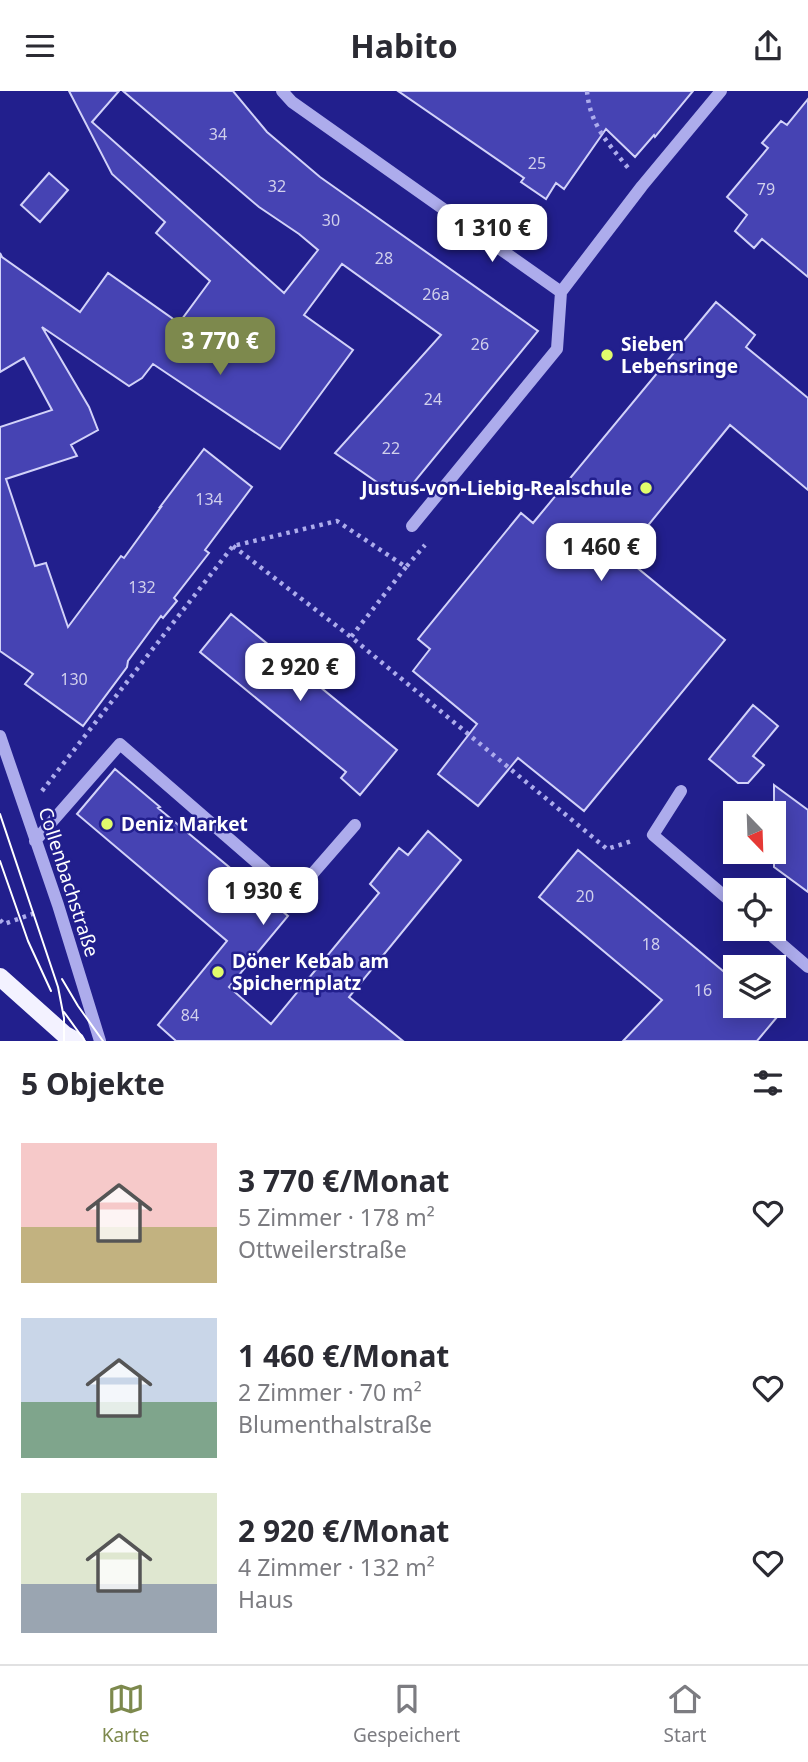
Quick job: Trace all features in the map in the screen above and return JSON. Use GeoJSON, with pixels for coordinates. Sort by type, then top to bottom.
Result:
{"type":"FeatureCollection","features":[{"type":"Feature","properties":{"kind":"main road"},"geometry":{"type":"LineString","coordinates":[[0,977],[65,1035],[76,1041]]}},
{"type":"Feature","properties":{"kind":"street"},"geometry":{"type":"LineString","coordinates":[[282,91],[292,102],[561,292]]}},
{"type":"Feature","properties":{"kind":"street"},"geometry":{"type":"LineString","coordinates":[[412,526],[557,349],[561,292],[642,185],[721,91]]}},
{"type":"Feature","properties":{"kind":"street","name":"Collenbachstraße"},"geometry":{"type":"LineString","coordinates":[[0,736],[58,905],[100,1041]]}},
{"type":"Feature","properties":{"kind":"street"},"geometry":{"type":"LineString","coordinates":[[35,841],[120,744],[294,895],[355,825]]}},
{"type":"Feature","properties":{"kind":"street"},"geometry":{"type":"LineString","coordinates":[[681,791],[653,835],[723,895]]}},
{"type":"Feature","properties":{"kind":"street"},"geometry":{"type":"LineString","coordinates":[[778,941],[808,967]]}},
{"type":"Feature","properties":{"kind":"path"},"geometry":{"type":"LineString","coordinates":[[587,91],[588,106],[601,135],[642,185]]}},
{"type":"Feature","properties":{"kind":"path"},"geometry":{"type":"LineString","coordinates":[[26,812],[233,546],[337,521],[406,568]]}},
{"type":"Feature","properties":{"kind":"path"},"geometry":{"type":"LineString","coordinates":[[351,637],[432,536]]}},
{"type":"Feature","properties":{"kind":"path"},"geometry":{"type":"LineString","coordinates":[[233,546],[351,637],[607,849],[653,835]]}},
{"type":"Feature","properties":{"kind":"path"},"geometry":{"type":"LineString","coordinates":[[0,920],[4,924],[58,905]]}},
{"type":"Feature","properties":{"kind":"building"},"geometry":{"type":"Polygon","coordinates":[[[69,91],[119,91],[92,122],[284,293],[318,250],[259,207],[123,91],[233,91],[267,132],[320,177],[538,331],[411,486],[405,482],[394,494],[335,453],[441,335],[342,264],[304,315],[353,350],[280,449],[153,364],[142,378],[129,386],[42,327],[89,407],[98,430],[71,445],[77,456],[6,479],[35,566],[46,563],[68,627],[121,556],[124,558],[204,449],[252,487],[205,550],[209,553],[174,598],[177,601],[163,618],[161,616],[83,726],[25,684],[33,674],[0,651],[0,427],[52,410],[24,358],[0,372],[0,253],[80,312],[108,273],[179,323],[210,281],[156,233],[165,222],[112,174],[69,91]]]}},
{"type":"Feature","properties":{"kind":"building"},"geometry":{"type":"Polygon","coordinates":[[[398,91],[693,91],[635,157],[606,129],[564,189],[556,183],[546,199],[521,182],[524,178],[398,91]]]}},
{"type":"Feature","properties":{"kind":"building"},"geometry":{"type":"Polygon","coordinates":[[[808,99],[808,277],[762,239],[754,248],[735,231],[747,215],[727,197],[768,148],[762,143],[781,121],[787,125],[808,99]]]}},
{"type":"Feature","properties":{"kind":"building"},"geometry":{"type":"Polygon","coordinates":[[[49,173],[68,190],[40,222],[21,205],[49,173]]]}},
{"type":"Feature","properties":{"kind":"building"},"geometry":{"type":"Polygon","coordinates":[[[716,302],[755,335],[746,347],[808,398],[808,490],[730,425],[623,556],[725,640],[584,811],[518,758],[478,806],[438,774],[477,724],[413,671],[430,649],[418,639],[521,513],[533,523],[716,302]]]}},
{"type":"Feature","properties":{"kind":"building"},"geometry":{"type":"Polygon","coordinates":[[[231,614],[397,750],[360,795],[341,778],[346,772],[200,652],[231,614]]]}},
{"type":"Feature","properties":{"kind":"building"},"geometry":{"type":"Polygon","coordinates":[[[753,705],[778,726],[753,756],[764,765],[748,783],[738,783],[709,759],[753,705]]]}},
{"type":"Feature","properties":{"kind":"building"},"geometry":{"type":"Polygon","coordinates":[[[115,769],[288,916],[229,987],[271,1024],[379,893],[370,884],[399,848],[408,855],[428,831],[461,860],[349,997],[403,1041],[176,1041],[158,1025],[227,941],[77,814],[115,769]]]}},
{"type":"Feature","properties":{"kind":"building"},"geometry":{"type":"Polygon","coordinates":[[[774,785],[808,810],[808,892],[774,867],[786,865],[786,801],[774,801],[774,785]]]}},
{"type":"Feature","properties":{"kind":"building"},"geometry":{"type":"Polygon","coordinates":[[[578,850],[723,971],[723,1018],[776,1018],[757,1041],[623,1041],[662,1000],[539,897],[578,850]]]}},
{"type":"Feature","properties":{"kind":"tram line"},"geometry":{"type":"LineString","coordinates":[[0,814],[58,987],[64,1018],[64,1041]]}},
{"type":"Feature","properties":{"kind":"tram line"},"geometry":{"type":"LineString","coordinates":[[0,861],[28,941],[51,991]]}},
{"type":"Feature","properties":{"kind":"tram line"},"geometry":{"type":"LineString","coordinates":[[62,979],[103,1041]]}},
{"type":"Feature","properties":{"kind":"tram line"},"geometry":{"type":"LineString","coordinates":[[64,1012],[85,1041]]}},
{"type":"Feature","properties":{"kind":"place","name":"Sieben Lebensringe"},"geometry":{"type":"Point","coordinates":[607,355]}},
{"type":"Feature","properties":{"kind":"place","name":"Justus-von-Liebig-Realschule"},"geometry":{"type":"Point","coordinates":[646,488]}},
{"type":"Feature","properties":{"kind":"place","name":"Deniz Market"},"geometry":{"type":"Point","coordinates":[107,824]}},
{"type":"Feature","properties":{"kind":"place","name":"Döner Kebab am Spichernplatz"},"geometry":{"type":"Point","coordinates":[218,972]}}]}
